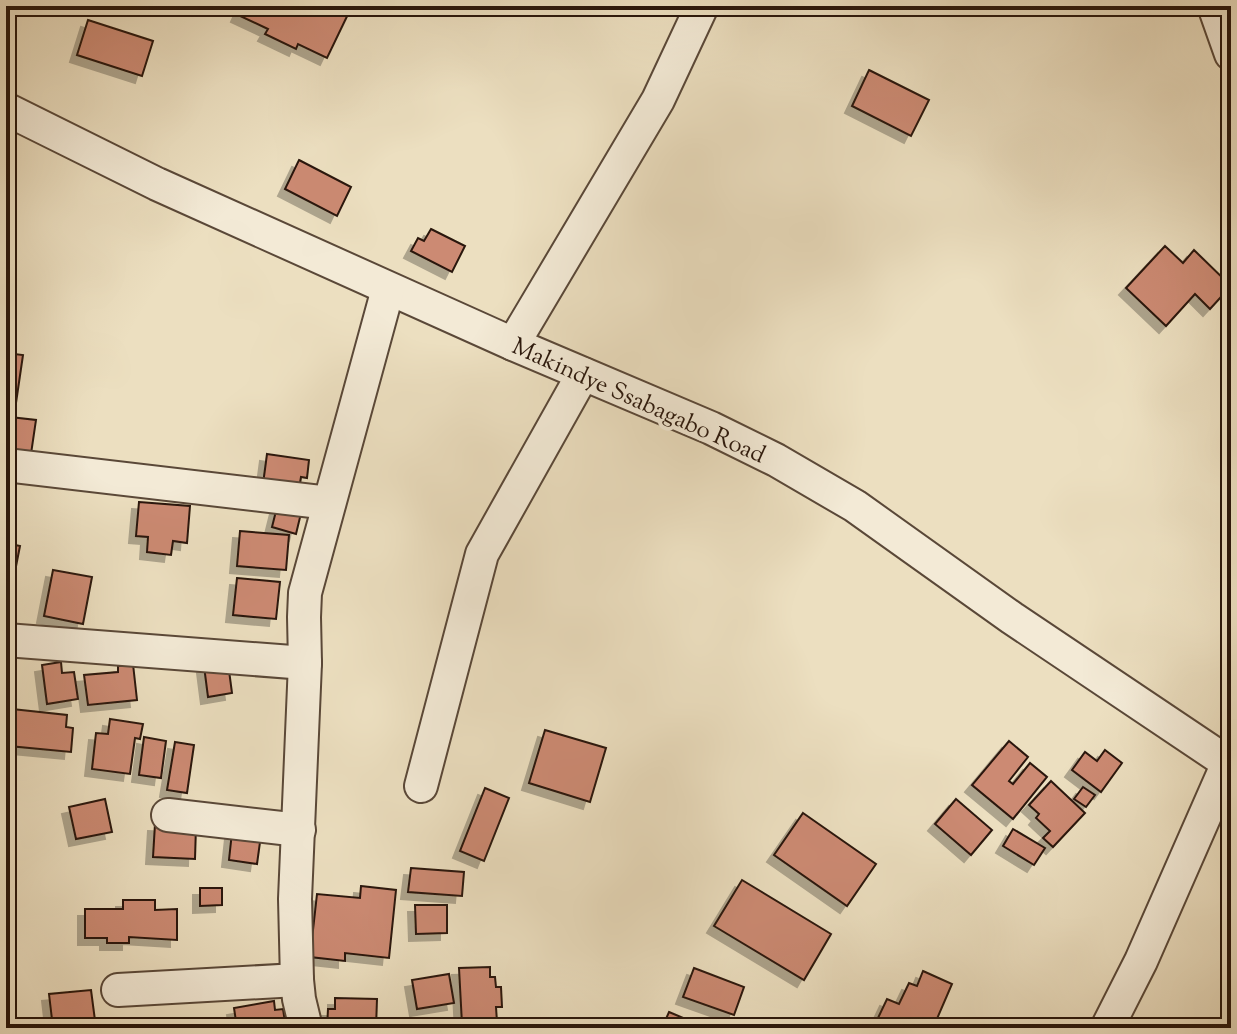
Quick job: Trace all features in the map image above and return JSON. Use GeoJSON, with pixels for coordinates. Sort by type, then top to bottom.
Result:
{"type":"FeatureCollection","features":[{"type":"Feature","properties":{"kind":"street"},"geometry":{"type":"LineString","coordinates":[[513,344],[658,100],[702,6]]}},
{"type":"Feature","properties":{"kind":"street"},"geometry":{"type":"LineString","coordinates":[[1214,6],[1231,54]]}},
{"type":"Feature","properties":{"kind":"street","name":"Makindye Ssabagabo Road"},"geometry":{"type":"LineString","coordinates":[[6,109],[157,184],[388,289],[711,428],[776,460],[855,506],[1012,618],[1229,764]]}},
{"type":"Feature","properties":{"kind":"street"},"geometry":{"type":"LineString","coordinates":[[306,1028],[297,980],[296,876],[305,593],[388,289]]}},
{"type":"Feature","properties":{"kind":"street"},"geometry":{"type":"LineString","coordinates":[[421,786],[482,554],[583,374]]}},
{"type":"Feature","properties":{"kind":"street"},"geometry":{"type":"LineString","coordinates":[[6,465],[329,503]]}},
{"type":"Feature","properties":{"kind":"street"},"geometry":{"type":"LineString","coordinates":[[6,640],[305,663]]}},
{"type":"Feature","properties":{"kind":"street"},"geometry":{"type":"LineString","coordinates":[[1107,1028],[1141,961],[1229,764]]}},
{"type":"Feature","properties":{"kind":"street"},"geometry":{"type":"LineString","coordinates":[[168,815],[299,830]]}},
{"type":"Feature","properties":{"kind":"street"},"geometry":{"type":"LineString","coordinates":[[118,990],[297,980]]}},
{"type":"Feature","properties":{"kind":"building"},"geometry":{"type":"Polygon","coordinates":[[[242,6],[351,8],[327,58],[298,44],[296,49],[265,34],[268,29],[238,15],[242,6]]]}},
{"type":"Feature","properties":{"kind":"building"},"geometry":{"type":"Polygon","coordinates":[[[88,20],[153,41],[142,76],[77,55],[88,20]]]}},
{"type":"Feature","properties":{"kind":"building"},"geometry":{"type":"Polygon","coordinates":[[[869,70],[929,100],[911,136],[852,106],[869,70]]]}},
{"type":"Feature","properties":{"kind":"building"},"geometry":{"type":"Polygon","coordinates":[[[299,160],[351,187],[337,216],[285,189],[299,160]]]}},
{"type":"Feature","properties":{"kind":"building"},"geometry":{"type":"Polygon","coordinates":[[[431,229],[465,246],[452,272],[411,251],[418,238],[424,241],[431,229]]]}},
{"type":"Feature","properties":{"kind":"building"},"geometry":{"type":"Polygon","coordinates":[[[1165,246],[1183,263],[1194,250],[1231,286],[1210,309],[1195,294],[1166,326],[1126,288],[1165,246]]]}},
{"type":"Feature","properties":{"kind":"building"},"geometry":{"type":"Polygon","coordinates":[[[6,353],[23,355],[16,403],[6,402],[6,353]]]}},
{"type":"Feature","properties":{"kind":"building"},"geometry":{"type":"Polygon","coordinates":[[[10,417],[36,420],[31,454],[6,451],[10,417]]]}},
{"type":"Feature","properties":{"kind":"building"},"geometry":{"type":"Polygon","coordinates":[[[267,454],[309,460],[307,478],[301,477],[299,489],[263,484],[267,454]]]}},
{"type":"Feature","properties":{"kind":"building"},"geometry":{"type":"Polygon","coordinates":[[[139,502],[190,506],[187,543],[173,541],[171,555],[147,552],[148,537],[136,536],[139,502]]]}},
{"type":"Feature","properties":{"kind":"building"},"geometry":{"type":"Polygon","coordinates":[[[278,503],[302,509],[296,534],[272,527],[278,503]]]}},
{"type":"Feature","properties":{"kind":"building"},"geometry":{"type":"Polygon","coordinates":[[[240,531],[289,535],[286,570],[237,566],[240,531]]]}},
{"type":"Feature","properties":{"kind":"building"},"geometry":{"type":"Polygon","coordinates":[[[6,543],[20,546],[8,607],[6,607],[6,543]]]}},
{"type":"Feature","properties":{"kind":"building"},"geometry":{"type":"Polygon","coordinates":[[[53,570],[92,577],[83,624],[44,616],[53,570]]]}},
{"type":"Feature","properties":{"kind":"building"},"geometry":{"type":"Polygon","coordinates":[[[237,578],[280,582],[276,619],[233,615],[237,578]]]}},
{"type":"Feature","properties":{"kind":"building"},"geometry":{"type":"Polygon","coordinates":[[[61,662],[62,673],[74,672],[78,699],[47,704],[42,665],[61,662]]]}},
{"type":"Feature","properties":{"kind":"building"},"geometry":{"type":"Polygon","coordinates":[[[228,663],[232,693],[208,697],[204,666],[228,663]]]}},
{"type":"Feature","properties":{"kind":"building"},"geometry":{"type":"Polygon","coordinates":[[[133,664],[137,700],[88,705],[84,675],[118,672],[118,666],[133,664]]]}},
{"type":"Feature","properties":{"kind":"building"},"geometry":{"type":"Polygon","coordinates":[[[12,709],[67,715],[66,727],[73,728],[71,752],[9,746],[12,709]]]}},
{"type":"Feature","properties":{"kind":"building"},"geometry":{"type":"Polygon","coordinates":[[[110,719],[143,724],[140,739],[135,738],[130,774],[92,769],[96,733],[108,734],[110,719]]]}},
{"type":"Feature","properties":{"kind":"building"},"geometry":{"type":"Polygon","coordinates":[[[545,730],[606,748],[590,802],[529,783],[545,730]]]}},
{"type":"Feature","properties":{"kind":"building"},"geometry":{"type":"Polygon","coordinates":[[[144,737],[166,741],[161,778],[139,775],[144,737]]]}},
{"type":"Feature","properties":{"kind":"building"},"geometry":{"type":"Polygon","coordinates":[[[1009,741],[1028,757],[1009,781],[1013,784],[1030,763],[1047,777],[1013,819],[972,785],[1009,741]]]}},
{"type":"Feature","properties":{"kind":"building"},"geometry":{"type":"Polygon","coordinates":[[[175,742],[194,745],[187,793],[167,790],[175,742]]]}},
{"type":"Feature","properties":{"kind":"building"},"geometry":{"type":"Polygon","coordinates":[[[1105,750],[1122,763],[1101,792],[1072,770],[1085,752],[1097,761],[1105,750]]]}},
{"type":"Feature","properties":{"kind":"building"},"geometry":{"type":"Polygon","coordinates":[[[1051,781],[1085,813],[1053,847],[1043,838],[1050,831],[1036,818],[1039,814],[1029,805],[1051,781]]]}},
{"type":"Feature","properties":{"kind":"building"},"geometry":{"type":"Polygon","coordinates":[[[1083,787],[1095,795],[1086,807],[1074,799],[1083,787]]]}},
{"type":"Feature","properties":{"kind":"building"},"geometry":{"type":"Polygon","coordinates":[[[485,788],[509,798],[484,861],[460,851],[485,788]]]}},
{"type":"Feature","properties":{"kind":"building"},"geometry":{"type":"Polygon","coordinates":[[[105,799],[112,832],[76,839],[69,807],[105,799]]]}},
{"type":"Feature","properties":{"kind":"building"},"geometry":{"type":"Polygon","coordinates":[[[956,799],[992,830],[971,855],[935,824],[956,799]]]}},
{"type":"Feature","properties":{"kind":"building"},"geometry":{"type":"Polygon","coordinates":[[[803,813],[876,864],[847,906],[774,855],[803,813]]]}},
{"type":"Feature","properties":{"kind":"building"},"geometry":{"type":"Polygon","coordinates":[[[155,824],[196,826],[195,859],[153,857],[155,824]]]}},
{"type":"Feature","properties":{"kind":"building"},"geometry":{"type":"Polygon","coordinates":[[[1013,829],[1045,848],[1034,865],[1003,846],[1013,829]]]}},
{"type":"Feature","properties":{"kind":"building"},"geometry":{"type":"Polygon","coordinates":[[[232,832],[261,835],[257,864],[229,860],[232,832]]]}},
{"type":"Feature","properties":{"kind":"building"},"geometry":{"type":"Polygon","coordinates":[[[411,868],[464,872],[462,896],[408,892],[411,868]]]}},
{"type":"Feature","properties":{"kind":"building"},"geometry":{"type":"Polygon","coordinates":[[[742,880],[831,934],[804,980],[714,926],[742,880]]]}},
{"type":"Feature","properties":{"kind":"building"},"geometry":{"type":"Polygon","coordinates":[[[361,886],[396,890],[389,958],[345,953],[345,961],[310,957],[317,894],[360,898],[361,886]]]}},
{"type":"Feature","properties":{"kind":"building"},"geometry":{"type":"Polygon","coordinates":[[[200,888],[222,888],[222,905],[200,906],[200,888]]]}},
{"type":"Feature","properties":{"kind":"building"},"geometry":{"type":"Polygon","coordinates":[[[123,900],[155,900],[155,910],[177,909],[177,940],[129,937],[129,943],[107,943],[107,938],[85,938],[85,909],[123,909],[123,900]]]}},
{"type":"Feature","properties":{"kind":"building"},"geometry":{"type":"Polygon","coordinates":[[[415,905],[447,905],[447,933],[416,934],[415,905]]]}},
{"type":"Feature","properties":{"kind":"building"},"geometry":{"type":"Polygon","coordinates":[[[490,967],[490,977],[495,977],[496,987],[501,987],[502,1007],[496,1007],[497,1022],[462,1024],[459,968],[490,967]]]}},
{"type":"Feature","properties":{"kind":"building"},"geometry":{"type":"Polygon","coordinates":[[[694,968],[744,987],[734,1015],[683,997],[694,968]]]}},
{"type":"Feature","properties":{"kind":"building"},"geometry":{"type":"Polygon","coordinates":[[[923,971],[952,984],[933,1028],[901,1028],[878,1018],[887,999],[899,1004],[909,983],[917,986],[923,971]]]}},
{"type":"Feature","properties":{"kind":"building"},"geometry":{"type":"Polygon","coordinates":[[[449,974],[454,1003],[417,1009],[412,980],[449,974]]]}},
{"type":"Feature","properties":{"kind":"building"},"geometry":{"type":"Polygon","coordinates":[[[91,990],[96,1028],[53,1028],[49,994],[91,990]]]}},
{"type":"Feature","properties":{"kind":"building"},"geometry":{"type":"Polygon","coordinates":[[[335,998],[377,999],[376,1028],[327,1028],[328,1009],[335,1009],[335,998]]]}},
{"type":"Feature","properties":{"kind":"building"},"geometry":{"type":"Polygon","coordinates":[[[274,1001],[275,1010],[283,1009],[286,1028],[237,1028],[234,1008],[274,1001]]]}},
{"type":"Feature","properties":{"kind":"building"},"geometry":{"type":"Polygon","coordinates":[[[669,1012],[707,1028],[662,1028],[669,1012]]]}}]}
